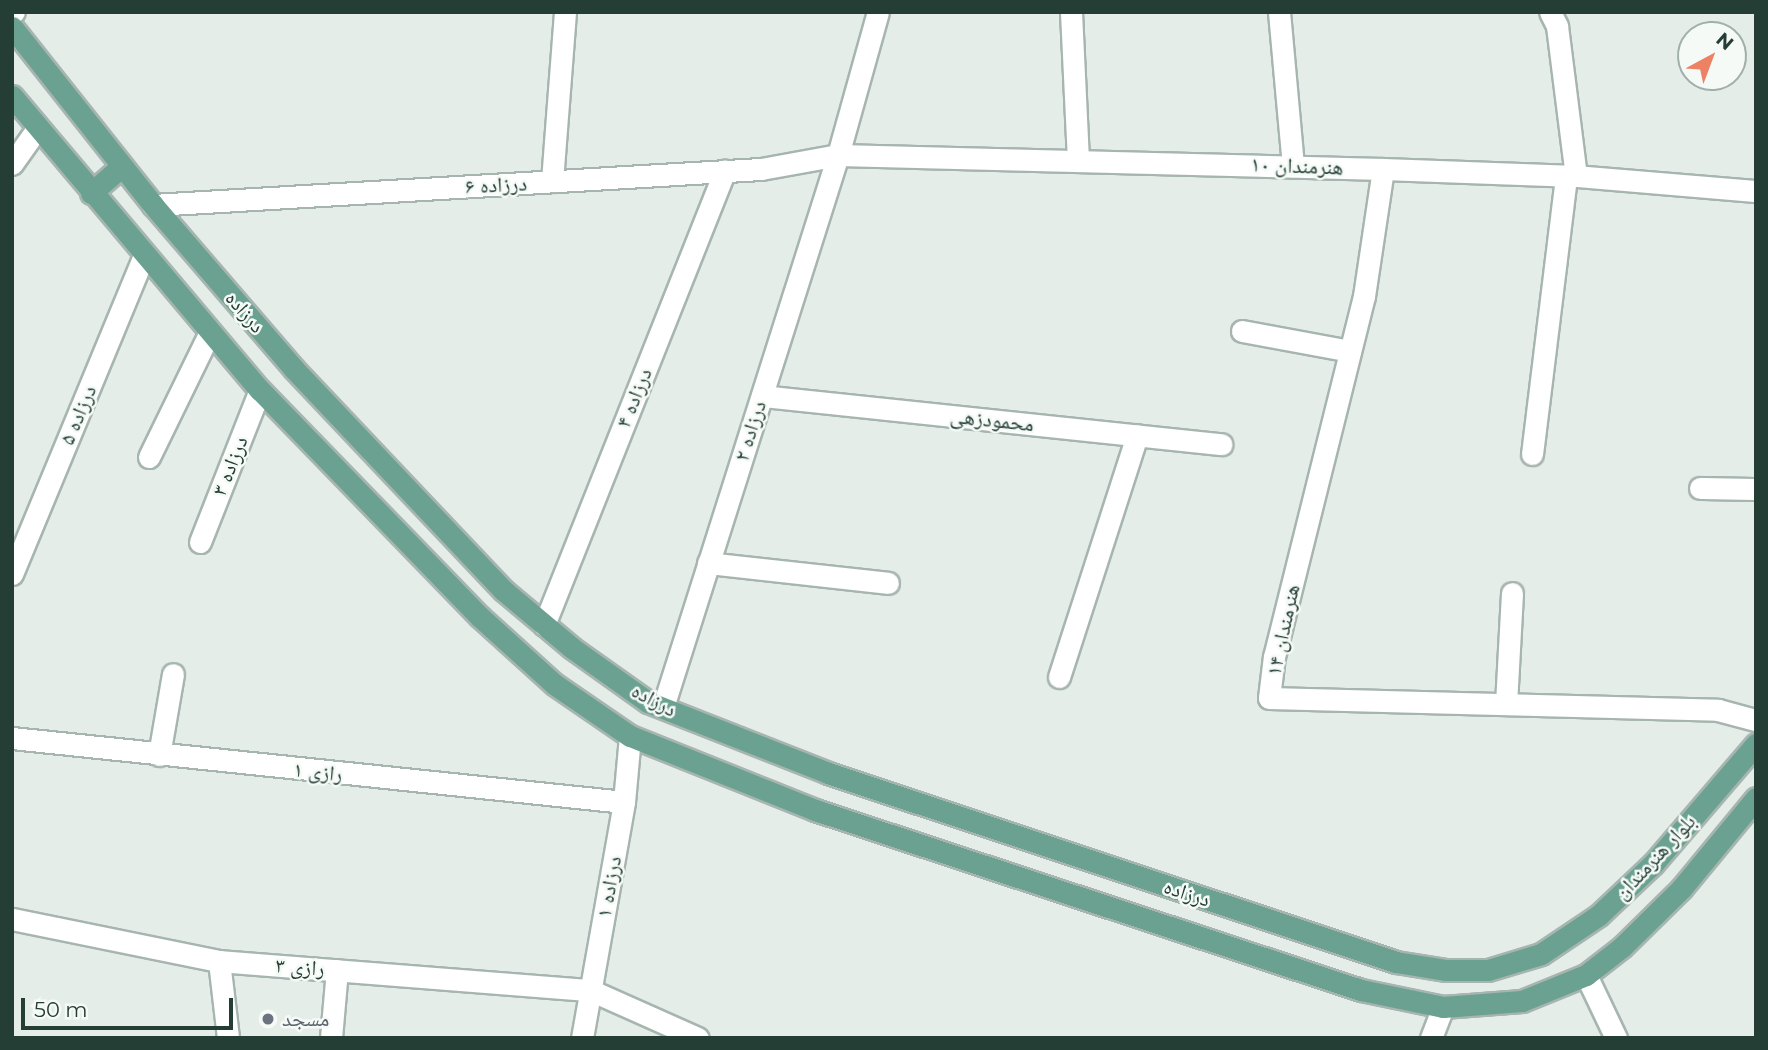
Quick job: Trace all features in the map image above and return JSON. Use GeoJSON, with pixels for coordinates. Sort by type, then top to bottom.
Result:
{"type":"FeatureCollection","features":[{"type":"Feature","properties":{"kind":"main road","name":"درزاده"},"geometry":{"type":"LineString","coordinates":[[12,27],[121,167],[294,369],[503,590],[544,625],[648,702],[828,773],[1396,962],[1488,970],[1541,954]]}},
{"type":"Feature","properties":{"kind":"main road","name":"درزاده"},"geometry":{"type":"LineString","coordinates":[[12,96],[37,130],[260,390],[479,616],[554,684],[630,736],[828,814],[1361,990],[1443,1007],[1492,1006],[1555,990]]}},
{"type":"Feature","properties":{"kind":"main road"},"geometry":{"type":"LineString","coordinates":[[91,193],[121,167]]}},
{"type":"Feature","properties":{"kind":"main road","name":"بلوار هنرمندان"},"geometry":{"type":"LineString","coordinates":[[1541,954],[1599,915],[1653,864],[1756,744]]}},
{"type":"Feature","properties":{"kind":"main road","name":"بلوار هنرمندان"},"geometry":{"type":"LineString","coordinates":[[1555,990],[1586,975],[1622,947],[1681,889],[1756,798]]}},
{"type":"Feature","properties":{"kind":"main road"},"geometry":{"type":"LineString","coordinates":[[1541,954],[1555,990]]}},
{"type":"Feature","properties":{"kind":"street"},"geometry":{"type":"LineString","coordinates":[[552,181],[565,12]]}},
{"type":"Feature","properties":{"kind":"street","name":"درزاده ۲"},"geometry":{"type":"LineString","coordinates":[[663,707],[838,155],[878,12]]}},
{"type":"Feature","properties":{"kind":"street"},"geometry":{"type":"LineString","coordinates":[[1072,12],[1078,161]]}},
{"type":"Feature","properties":{"kind":"street"},"geometry":{"type":"LineString","coordinates":[[1279,12],[1293,166]]}},
{"type":"Feature","properties":{"kind":"street"},"geometry":{"type":"LineString","coordinates":[[1532,454],[1571,177],[1557,26],[1550,12]]}},
{"type":"Feature","properties":{"kind":"street"},"geometry":{"type":"LineString","coordinates":[[12,164],[37,130]]}},
{"type":"Feature","properties":{"kind":"street","name":"درزاده ۶"},"geometry":{"type":"LineString","coordinates":[[153,205],[725,171],[838,155]]}},
{"type":"Feature","properties":{"kind":"street","name":"هنرمندان ۱۰"},"geometry":{"type":"LineString","coordinates":[[838,155],[1383,169],[1571,177],[1756,191]]}},
{"type":"Feature","properties":{"kind":"street","name":"هنرمندان ۱۴"},"geometry":{"type":"LineString","coordinates":[[1383,169],[1364,296],[1274,656],[1269,698],[1718,710],[1756,720]]}},
{"type":"Feature","properties":{"kind":"street","name":"درزاده ۴"},"geometry":{"type":"LineString","coordinates":[[544,625],[725,171]]}},
{"type":"Feature","properties":{"kind":"street","name":"درزاده ۵"},"geometry":{"type":"LineString","coordinates":[[12,574],[144,256]]}},
{"type":"Feature","properties":{"kind":"street"},"geometry":{"type":"LineString","coordinates":[[1242,331],[1350,351]]}},
{"type":"Feature","properties":{"kind":"street"},"geometry":{"type":"LineString","coordinates":[[149,457],[210,332]]}},
{"type":"Feature","properties":{"kind":"street","name":"درزاده ۳"},"geometry":{"type":"LineString","coordinates":[[200,542],[260,390]]}},
{"type":"Feature","properties":{"kind":"street","name":"محمودزهی"},"geometry":{"type":"LineString","coordinates":[[762,396],[1222,444]]}},
{"type":"Feature","properties":{"kind":"street"},"geometry":{"type":"LineString","coordinates":[[1059,677],[1137,435]]}},
{"type":"Feature","properties":{"kind":"street"},"geometry":{"type":"LineString","coordinates":[[1700,488],[1756,489]]}},
{"type":"Feature","properties":{"kind":"street"},"geometry":{"type":"LineString","coordinates":[[708,564],[888,583]]}},
{"type":"Feature","properties":{"kind":"street"},"geometry":{"type":"LineString","coordinates":[[1506,704],[1512,593]]}},
{"type":"Feature","properties":{"kind":"street"},"geometry":{"type":"LineString","coordinates":[[159,755],[173,674]]}},
{"type":"Feature","properties":{"kind":"street","name":"درزاده ۱"},"geometry":{"type":"LineString","coordinates":[[582,1038],[624,802],[630,736]]}},
{"type":"Feature","properties":{"kind":"street","name":"رازی ۱"},"geometry":{"type":"LineString","coordinates":[[12,738],[624,802]]}},
{"type":"Feature","properties":{"kind":"street","name":"رازی ۳"},"geometry":{"type":"LineString","coordinates":[[12,919],[219,961],[590,990],[698,1038]]}},
{"type":"Feature","properties":{"kind":"street"},"geometry":{"type":"LineString","coordinates":[[219,961],[228,1038]]}},
{"type":"Feature","properties":{"kind":"street"},"geometry":{"type":"LineString","coordinates":[[331,1038],[337,970]]}},
{"type":"Feature","properties":{"kind":"street"},"geometry":{"type":"LineString","coordinates":[[1586,975],[1616,1038]]}},
{"type":"Feature","properties":{"kind":"street"},"geometry":{"type":"LineString","coordinates":[[1431,1038],[1443,1007]]}},
{"type":"Feature","properties":{"kind":"place","name":"مسجد"},"geometry":{"type":"Point","coordinates":[268,1019]}}]}
